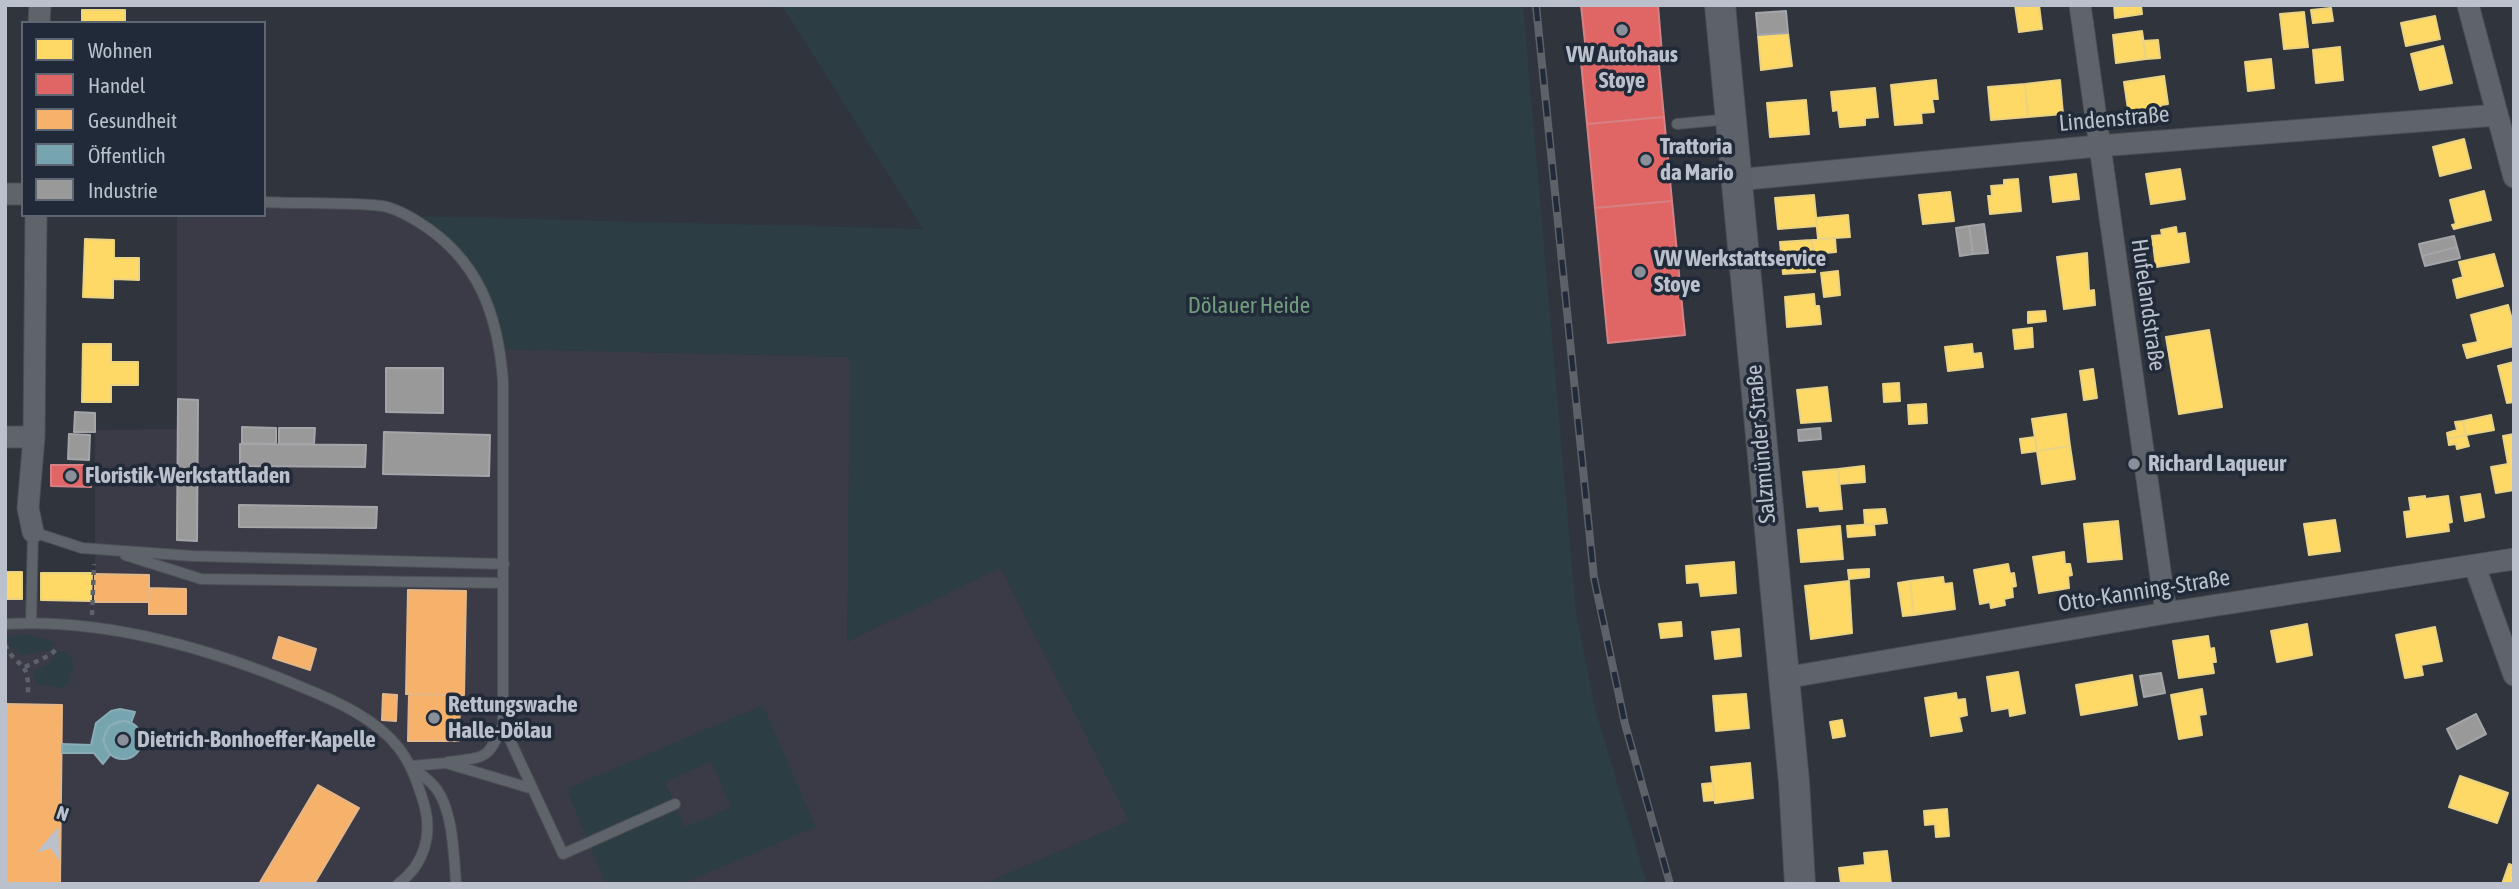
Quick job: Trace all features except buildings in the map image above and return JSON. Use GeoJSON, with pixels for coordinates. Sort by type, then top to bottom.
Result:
{"type":"FeatureCollection","features":[{"type":"Feature","properties":{"kind":"main road","name":"Salzmünder Straße"},"geometry":{"type":"LineString","coordinates":[[1720,5],[1794,782],[1800,884]]}},
{"type":"Feature","properties":{"kind":"street","name":"Hufelandstraße"},"geometry":{"type":"LineString","coordinates":[[2080,5],[2165,613]]}},
{"type":"Feature","properties":{"kind":"street"},"geometry":{"type":"LineString","coordinates":[[2468,5],[2514,177]]}},
{"type":"Feature","properties":{"kind":"street","name":"Lindenstraße"},"geometry":{"type":"LineString","coordinates":[[1736,180],[2098,146],[2497,115]]}},
{"type":"Feature","properties":{"kind":"street"},"geometry":{"type":"LineString","coordinates":[[33,532],[28,508],[34,437],[36,217]]}},
{"type":"Feature","properties":{"kind":"street"},"geometry":{"type":"LineString","coordinates":[[5,437],[34,437]]}},
{"type":"Feature","properties":{"kind":"street","name":"Otto-Kanning-Straße"},"geometry":{"type":"LineString","coordinates":[[1784,678],[2165,613],[2514,559]]}},
{"type":"Feature","properties":{"kind":"street"},"geometry":{"type":"LineString","coordinates":[[2476,567],[2514,675]]}},
{"type":"Feature","properties":{"kind":"lane"},"geometry":{"type":"LineString","coordinates":[[1677,124],[1731,119]]}},
{"type":"Feature","properties":{"kind":"lane"},"geometry":{"type":"LineString","coordinates":[[266,202],[384,206],[410,216],[436,233],[469,268],[492,314],[500,349],[505,443],[503,725],[492,749],[484,757],[411,766]]}},
{"type":"Feature","properties":{"kind":"lane"},"geometry":{"type":"LineString","coordinates":[[31,622],[33,532],[82,548],[194,556],[504,564]]}},
{"type":"Feature","properties":{"kind":"lane"},"geometry":{"type":"LineString","coordinates":[[109,550],[201,579],[503,583]]}},
{"type":"Feature","properties":{"kind":"lane"},"geometry":{"type":"LineString","coordinates":[[194,556],[201,579]]}},
{"type":"Feature","properties":{"kind":"lane"},"geometry":{"type":"LineString","coordinates":[[5,624],[31,622],[85,627],[152,638],[200,650],[281,678],[357,713],[398,746],[411,766],[425,807],[428,829],[424,850],[415,868],[398,884]]}},
{"type":"Feature","properties":{"kind":"lane"},"geometry":{"type":"LineString","coordinates":[[503,725],[563,854],[675,804]]}},
{"type":"Feature","properties":{"kind":"lane"},"geometry":{"type":"LineString","coordinates":[[446,763],[533,789]]}},
{"type":"Feature","properties":{"kind":"lane"},"geometry":{"type":"LineString","coordinates":[[411,766],[434,786],[440,796],[452,840],[456,884]]}},
{"type":"Feature","properties":{"kind":"path"},"geometry":{"type":"LineString","coordinates":[[85,627],[92,618],[93,548]]}},
{"type":"Feature","properties":{"kind":"path"},"geometry":{"type":"LineString","coordinates":[[5,645],[29,674],[28,695]]}},
{"type":"Feature","properties":{"kind":"path"},"geometry":{"type":"LineString","coordinates":[[25,667],[59,647]]}},
{"type":"Feature","properties":{"kind":"shaded area"},"geometry":{"type":"Polygon","coordinates":[[[266,202],[384,206],[410,216],[469,268],[501,349],[854,357],[847,642],[1000,567],[1130,821],[984,884],[5,884],[5,600],[95,601],[95,430],[177,429],[177,217],[266,217],[266,202]]]}},
{"type":"Feature","properties":{"kind":"green space","name":"Dölauer Heide"},"geometry":{"type":"Polygon","coordinates":[[[777,5],[1523,5],[1576,613],[1595,708],[1647,884],[984,884],[1129,821],[1001,568],[847,642],[850,357],[501,349],[469,268],[410,216],[923,229],[785,10],[777,5]]]}},
{"type":"Feature","properties":{"kind":"green space"},"geometry":{"type":"Polygon","coordinates":[[[30,635],[55,644],[51,650],[21,655],[10,646],[7,638],[30,635]]]}},
{"type":"Feature","properties":{"kind":"green space"},"geometry":{"type":"Polygon","coordinates":[[[57,652],[70,654],[74,664],[68,684],[63,688],[36,684],[33,677],[35,670],[49,664],[57,652]]]}},
{"type":"Feature","properties":{"kind":"green space"},"geometry":{"type":"Polygon","coordinates":[[[763,705],[816,827],[682,884],[606,884],[566,789],[763,705]],[[711,762],[665,782],[685,827],[731,807],[711,762]]]}},
{"type":"Feature","properties":{"kind":"railway"},"geometry":{"type":"LineString","coordinates":[[1536,5],[1594,578],[1625,724],[1670,884]]}},
{"type":"Feature","properties":{"kind":"place","name":"VW Autohaus Stoye"},"geometry":{"type":"Point","coordinates":[1622,30]}},
{"type":"Feature","properties":{"kind":"place","name":"Trattoria da Mario"},"geometry":{"type":"Point","coordinates":[1646,160]}},
{"type":"Feature","properties":{"kind":"place","name":"VW Werkstattservice Stoye"},"geometry":{"type":"Point","coordinates":[1640,272]}},
{"type":"Feature","properties":{"kind":"place","name":"Richard Laqueur"},"geometry":{"type":"Point","coordinates":[2134,464]}},
{"type":"Feature","properties":{"kind":"place","name":"Floristik-Werkstattladen"},"geometry":{"type":"Point","coordinates":[71,476]}},
{"type":"Feature","properties":{"kind":"place","name":"Rettungswache Halle-Dölau"},"geometry":{"type":"Point","coordinates":[434,718]}},
{"type":"Feature","properties":{"kind":"place","name":"Dietrich-Bonhoeffer-Kapelle"},"geometry":{"type":"Point","coordinates":[123,740]}}]}
